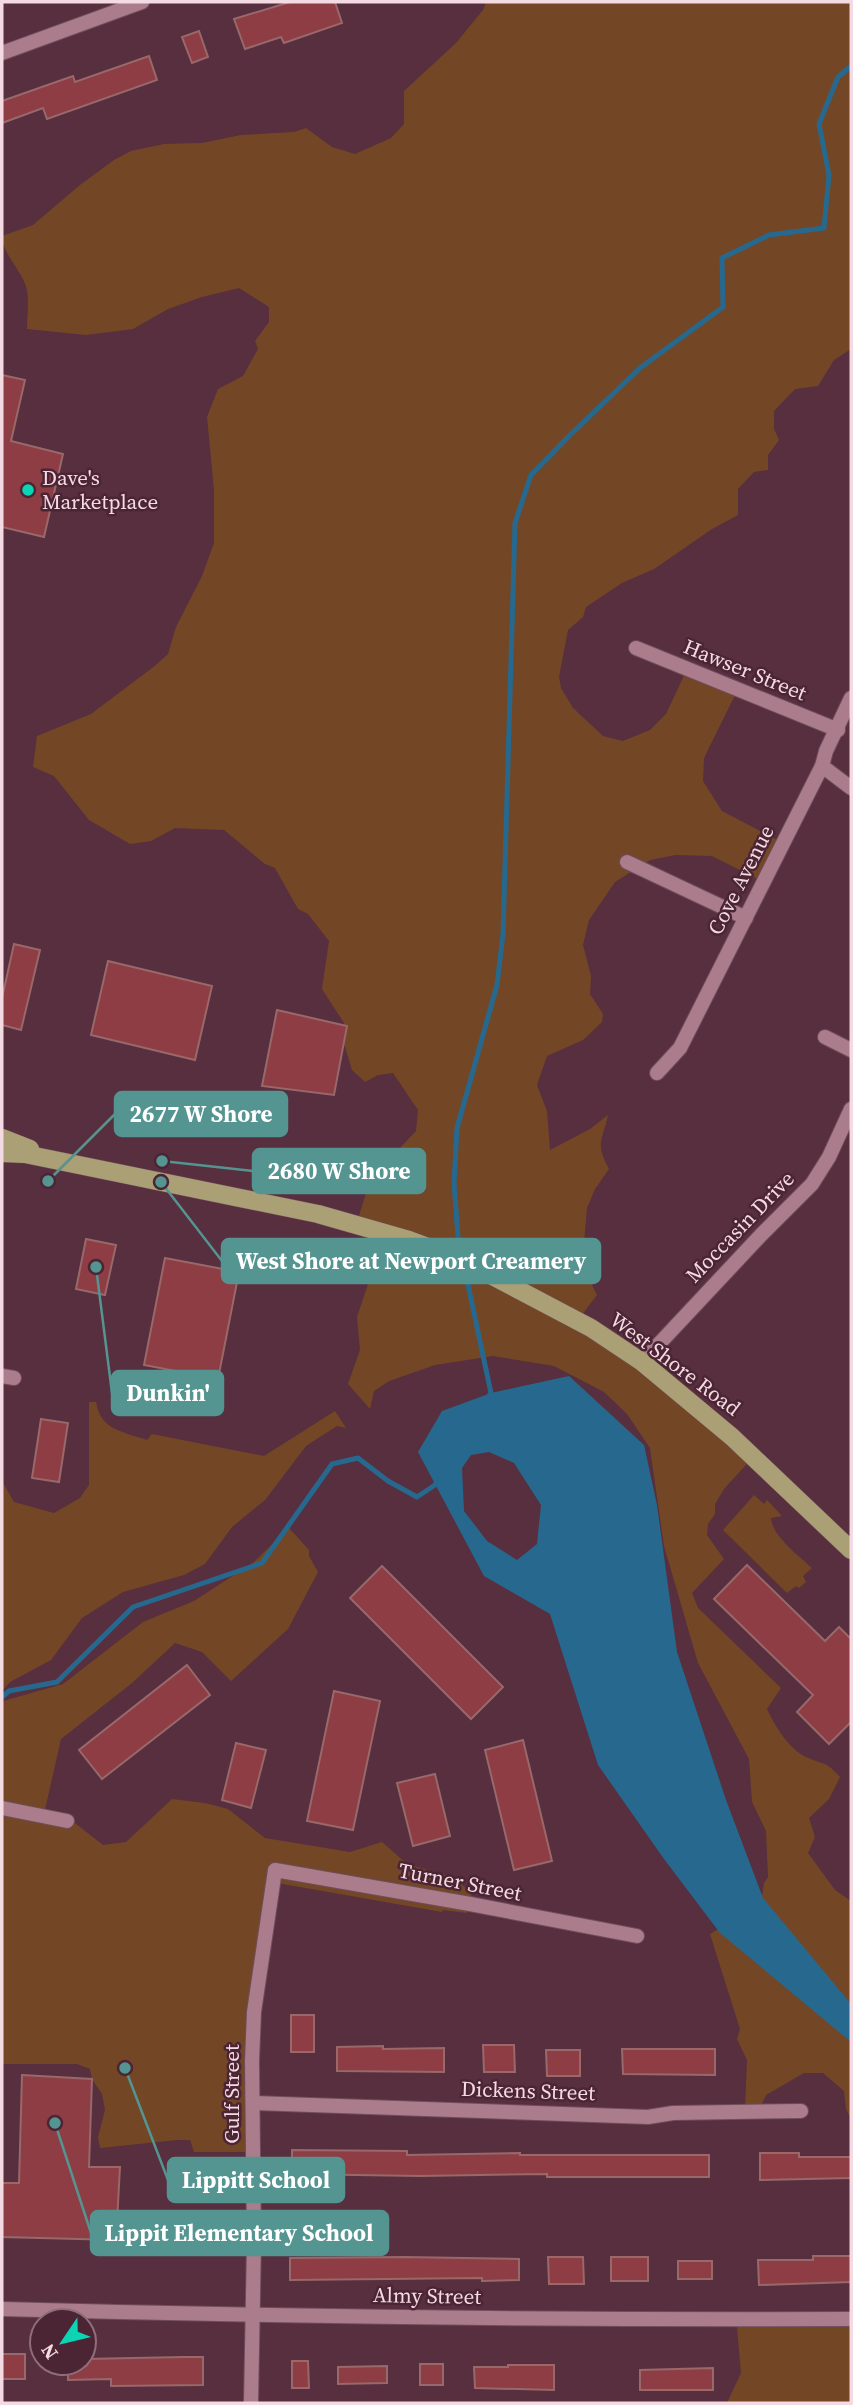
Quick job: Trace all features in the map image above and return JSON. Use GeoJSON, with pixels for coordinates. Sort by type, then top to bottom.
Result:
{"type":"FeatureCollection","features":[{"type":"Feature","properties":{"kind":"main road","name":"West Shore Road"},"geometry":{"type":"LineString","coordinates":[[2,1138],[76,1165]]}},
{"type":"Feature","properties":{"kind":"main road","name":"West Shore Road"},"geometry":{"type":"LineString","coordinates":[[2,1153],[25,1154],[307,1212],[409,1240],[471,1265],[591,1328],[642,1362],[715,1421],[851,1550]]}},
{"type":"Feature","properties":{"kind":"street"},"geometry":{"type":"LineString","coordinates":[[2,53],[142,2]]}},
{"type":"Feature","properties":{"kind":"street","name":"Hawser Street"},"geometry":{"type":"LineString","coordinates":[[636,648],[838,730]]}},
{"type":"Feature","properties":{"kind":"street","name":"Cove Avenue"},"geometry":{"type":"LineString","coordinates":[[657,1073],[680,1048],[822,766],[826,751],[851,698]]}},
{"type":"Feature","properties":{"kind":"street"},"geometry":{"type":"LineString","coordinates":[[822,766],[851,788]]}},
{"type":"Feature","properties":{"kind":"street"},"geometry":{"type":"LineString","coordinates":[[626,862],[746,918]]}},
{"type":"Feature","properties":{"kind":"street"},"geometry":{"type":"LineString","coordinates":[[825,1037],[851,1050]]}},
{"type":"Feature","properties":{"kind":"street","name":"Moccasin Drive"},"geometry":{"type":"LineString","coordinates":[[642,1362],[761,1234],[812,1184],[829,1157],[851,1109]]}},
{"type":"Feature","properties":{"kind":"street"},"geometry":{"type":"LineString","coordinates":[[2,1808],[67,1821]]}},
{"type":"Feature","properties":{"kind":"street","name":"Turner Street"},"geometry":{"type":"LineString","coordinates":[[275,1870],[637,1937]]}},
{"type":"Feature","properties":{"kind":"street","name":"Gulf Street"},"geometry":{"type":"LineString","coordinates":[[251,2403],[254,2012],[275,1870]]}},
{"type":"Feature","properties":{"kind":"street","name":"Dickens Street"},"geometry":{"type":"LineString","coordinates":[[253,2103],[648,2117],[673,2113],[801,2111]]}},
{"type":"Feature","properties":{"kind":"street","name":"Almy Street"},"geometry":{"type":"LineString","coordinates":[[2,2309],[622,2320],[851,2319]]}},
{"type":"Feature","properties":{"kind":"shaded area"},"geometry":{"type":"Polygon","coordinates":[[[486,2],[851,2],[851,349],[834,360],[818,386],[795,389],[774,411],[774,429],[779,440],[768,455],[768,470],[754,472],[738,489],[738,515],[712,529],[654,569],[622,583],[586,607],[583,617],[568,630],[559,677],[561,688],[573,708],[603,736],[623,741],[650,730],[666,714],[689,665],[693,663],[740,685],[704,758],[703,781],[722,811],[781,842],[762,881],[712,856],[675,855],[650,860],[615,882],[589,920],[583,945],[591,976],[590,994],[603,1014],[602,1022],[583,1040],[547,1056],[537,1085],[547,1111],[550,1150],[590,1129],[608,1115],[601,1148],[609,1169],[595,1189],[587,1208],[582,1265],[597,1295],[581,1316],[755,1455],[724,1489],[715,1504],[715,1514],[708,1524],[707,1535],[724,1559],[692,1593],[698,1608],[781,1688],[767,1709],[783,1736],[799,1753],[828,1766],[840,1777],[829,1799],[809,1818],[815,1837],[808,1853],[835,1890],[851,1901],[851,2119],[846,2109],[844,2091],[823,2073],[804,2073],[766,2095],[760,2108],[745,2109],[747,2060],[737,2039],[740,2029],[710,1934],[727,1924],[759,1918],[764,1883],[768,1877],[766,1831],[752,1802],[749,1759],[698,1663],[664,1546],[650,1448],[627,1414],[604,1392],[554,1366],[493,1356],[435,1365],[389,1381],[374,1391],[370,1409],[348,1384],[360,1350],[357,1317],[386,1231],[358,1219],[371,1177],[393,1160],[396,1152],[416,1131],[418,1110],[393,1073],[378,1075],[365,1082],[352,1070],[342,1037],[344,1023],[322,989],[329,941],[308,914],[298,909],[275,868],[265,864],[224,830],[175,828],[151,841],[130,844],[89,820],[54,776],[33,767],[37,736],[91,714],[168,654],[176,627],[202,576],[214,543],[214,490],[207,417],[218,389],[243,376],[258,349],[255,341],[269,322],[269,307],[239,288],[168,309],[133,329],[86,335],[27,329],[27,290],[5,249],[2,236],[33,225],[80,185],[131,151],[164,144],[202,143],[241,135],[294,132],[306,128],[332,147],[355,154],[391,138],[404,124],[404,91],[456,43],[483,10],[486,2]]]}},
{"type":"Feature","properties":{"kind":"shaded area"},"geometry":{"type":"Polygon","coordinates":[[[89,1402],[96,1402],[102,1419],[114,1428],[147,1440],[152,1434],[264,1456],[335,1411],[346,1428],[337,1426],[306,1446],[265,1500],[232,1527],[205,1564],[184,1575],[123,1592],[82,1618],[51,1660],[10,1682],[2,1691],[2,1481],[14,1502],[54,1513],[80,1498],[89,1485],[89,1402]]]}},
{"type":"Feature","properties":{"kind":"shaded area"},"geometry":{"type":"Polygon","coordinates":[[[754,1495],[764,1504],[767,1500],[782,1516],[771,1518],[776,1532],[812,1568],[803,1576],[806,1582],[787,1593],[723,1530],[754,1495]]]}},
{"type":"Feature","properties":{"kind":"shaded area"},"geometry":{"type":"Polygon","coordinates":[[[289,1528],[309,1550],[309,1556],[318,1572],[288,1629],[231,1681],[202,1652],[175,1643],[132,1683],[61,1739],[44,1814],[71,1820],[103,1845],[126,1842],[172,1799],[228,1809],[265,1838],[350,1852],[382,1842],[407,1864],[449,1876],[472,1892],[467,1913],[442,1912],[277,1883],[253,2010],[249,2152],[194,2152],[190,2140],[100,2148],[98,2137],[105,2110],[102,2094],[92,2079],[90,2069],[77,2064],[2,2064],[2,1696],[3,1701],[63,1684],[143,1622],[194,1601],[254,1562],[289,1528]]]}},
{"type":"Feature","properties":{"kind":"shaded area"},"geometry":{"type":"Polygon","coordinates":[[[851,2315],[850,2403],[727,2403],[741,2373],[736,2316],[851,2315]]]}},
{"type":"Feature","properties":{"kind":"water"},"geometry":{"type":"Polygon","coordinates":[[[569,1376],[644,1445],[657,1505],[677,1652],[726,1800],[763,1898],[851,2004],[851,2042],[720,1933],[598,1765],[550,1614],[484,1576],[418,1452],[442,1411],[491,1393],[569,1376]],[[489,1452],[471,1455],[462,1468],[464,1511],[487,1541],[517,1560],[537,1544],[541,1505],[514,1463],[489,1452]]]}},
{"type":"Feature","properties":{"kind":"building"},"geometry":{"type":"Polygon","coordinates":[[[290,2],[335,2],[342,23],[284,43],[281,37],[245,49],[234,19],[290,2]]]}},
{"type":"Feature","properties":{"kind":"building"},"geometry":{"type":"Polygon","coordinates":[[[199,31],[208,57],[192,63],[182,37],[199,31]]]}},
{"type":"Feature","properties":{"kind":"building"},"geometry":{"type":"Polygon","coordinates":[[[149,56],[157,80],[47,119],[43,108],[2,123],[2,101],[73,76],[75,82],[149,56]]]}},
{"type":"Feature","properties":{"kind":"building","name":"Dave's Marketplace"},"geometry":{"type":"Polygon","coordinates":[[[2,375],[25,380],[11,441],[63,454],[44,537],[2,527],[2,375]]]}},
{"type":"Feature","properties":{"kind":"building"},"geometry":{"type":"Polygon","coordinates":[[[14,944],[40,950],[21,1030],[2,1025],[2,998],[14,944]]]}},
{"type":"Feature","properties":{"kind":"building"},"geometry":{"type":"Polygon","coordinates":[[[108,961],[212,986],[195,1060],[91,1035],[108,961]]]}},
{"type":"Feature","properties":{"kind":"building"},"geometry":{"type":"Polygon","coordinates":[[[277,1010],[347,1026],[334,1095],[262,1086],[277,1010]]]}},
{"type":"Feature","properties":{"kind":"building"},"geometry":{"type":"Polygon","coordinates":[[[86,1239],[116,1245],[105,1295],[76,1289],[86,1239]]]}},
{"type":"Feature","properties":{"kind":"building"},"geometry":{"type":"Polygon","coordinates":[[[165,1258],[239,1272],[218,1379],[144,1365],[165,1258]]]}},
{"type":"Feature","properties":{"kind":"building"},"geometry":{"type":"Polygon","coordinates":[[[41,1419],[68,1423],[59,1482],[32,1478],[41,1419]]]}},
{"type":"Feature","properties":{"kind":"building"},"geometry":{"type":"Polygon","coordinates":[[[747,1565],[825,1641],[839,1627],[851,1639],[851,1722],[829,1744],[797,1712],[813,1695],[714,1599],[747,1565]]]}},
{"type":"Feature","properties":{"kind":"building"},"geometry":{"type":"Polygon","coordinates":[[[382,1566],[503,1687],[471,1719],[350,1598],[382,1566]]]}},
{"type":"Feature","properties":{"kind":"building"},"geometry":{"type":"Polygon","coordinates":[[[187,1665],[210,1695],[102,1779],[79,1750],[187,1665]]]}},
{"type":"Feature","properties":{"kind":"building"},"geometry":{"type":"Polygon","coordinates":[[[334,1691],[380,1701],[353,1830],[307,1821],[334,1691]]]}},
{"type":"Feature","properties":{"kind":"building"},"geometry":{"type":"Polygon","coordinates":[[[523,1740],[552,1861],[514,1870],[485,1750],[523,1740]]]}},
{"type":"Feature","properties":{"kind":"building"},"geometry":{"type":"Polygon","coordinates":[[[236,1743],[266,1750],[251,1808],[222,1800],[236,1743]]]}},
{"type":"Feature","properties":{"kind":"building"},"geometry":{"type":"Polygon","coordinates":[[[435,1774],[450,1836],[413,1846],[397,1783],[435,1774]]]}},
{"type":"Feature","properties":{"kind":"building"},"geometry":{"type":"Polygon","coordinates":[[[291,2015],[314,2015],[314,2052],[291,2052],[291,2015]]]}},
{"type":"Feature","properties":{"kind":"building"},"geometry":{"type":"Polygon","coordinates":[[[483,2045],[514,2045],[515,2072],[484,2072],[483,2045]]]}},
{"type":"Feature","properties":{"kind":"building"},"geometry":{"type":"Polygon","coordinates":[[[383,2046],[383,2049],[444,2048],[444,2072],[337,2071],[337,2047],[383,2046]]]}},
{"type":"Feature","properties":{"kind":"building"},"geometry":{"type":"Polygon","coordinates":[[[622,2049],[715,2049],[715,2075],[623,2074],[622,2049]]]}},
{"type":"Feature","properties":{"kind":"building"},"geometry":{"type":"Polygon","coordinates":[[[546,2050],[580,2050],[580,2076],[547,2076],[546,2050]]]}},
{"type":"Feature","properties":{"kind":"building"},"geometry":{"type":"Polygon","coordinates":[[[22,2075],[92,2079],[89,2167],[120,2167],[116,2240],[2,2237],[2,2183],[19,2183],[22,2075]]]}},
{"type":"Feature","properties":{"kind":"building"},"geometry":{"type":"Polygon","coordinates":[[[292,2150],[407,2151],[407,2155],[709,2155],[709,2177],[292,2174],[292,2150]]]}},
{"type":"Feature","properties":{"kind":"building"},"geometry":{"type":"Polygon","coordinates":[[[760,2153],[799,2153],[799,2157],[851,2157],[851,2178],[760,2180],[760,2153]]]}},
{"type":"Feature","properties":{"kind":"building"},"geometry":{"type":"Polygon","coordinates":[[[813,2256],[851,2256],[851,2282],[759,2285],[758,2260],[813,2260],[813,2256]]]}},
{"type":"Feature","properties":{"kind":"building"},"geometry":{"type":"Polygon","coordinates":[[[548,2257],[583,2257],[584,2284],[549,2284],[548,2257]]]}},
{"type":"Feature","properties":{"kind":"building"},"geometry":{"type":"Polygon","coordinates":[[[611,2257],[648,2257],[648,2281],[611,2281],[611,2257]]]}},
{"type":"Feature","properties":{"kind":"building"},"geometry":{"type":"Polygon","coordinates":[[[290,2258],[519,2259],[519,2280],[290,2280],[290,2258]]]}},
{"type":"Feature","properties":{"kind":"building"},"geometry":{"type":"Polygon","coordinates":[[[678,2261],[712,2261],[712,2279],[678,2279],[678,2261]]]}},
{"type":"Feature","properties":{"kind":"building"},"geometry":{"type":"Polygon","coordinates":[[[2,2354],[25,2354],[25,2379],[2,2379],[2,2354]]]}},
{"type":"Feature","properties":{"kind":"building"},"geometry":{"type":"Polygon","coordinates":[[[203,2357],[203,2385],[111,2386],[111,2379],[68,2380],[68,2377],[98,2377],[98,2359],[203,2357]]]}},
{"type":"Feature","properties":{"kind":"building"},"geometry":{"type":"Polygon","coordinates":[[[292,2361],[308,2361],[309,2388],[292,2388],[292,2361]]]}},
{"type":"Feature","properties":{"kind":"building"},"geometry":{"type":"Polygon","coordinates":[[[420,2364],[443,2364],[443,2385],[420,2385],[420,2364]]]}},
{"type":"Feature","properties":{"kind":"building"},"geometry":{"type":"Polygon","coordinates":[[[554,2365],[554,2390],[475,2388],[474,2367],[554,2365]]]}},
{"type":"Feature","properties":{"kind":"building"},"geometry":{"type":"Polygon","coordinates":[[[387,2366],[387,2383],[338,2384],[338,2367],[387,2366]]]}},
{"type":"Feature","properties":{"kind":"building"},"geometry":{"type":"Polygon","coordinates":[[[713,2368],[713,2390],[640,2390],[640,2370],[713,2368]]]}},
{"type":"Feature","properties":{"kind":"waterway"},"geometry":{"type":"LineString","coordinates":[[462,1257],[454,1183],[457,1128],[497,985],[503,934],[515,523],[531,475],[640,368],[723,307],[722,258],[769,235],[824,228],[829,175],[819,124],[838,77],[851,66]]}},
{"type":"Feature","properties":{"kind":"waterway"},"geometry":{"type":"LineString","coordinates":[[464,1266],[491,1393],[489,1396]]}},
{"type":"Feature","properties":{"kind":"waterway"},"geometry":{"type":"LineString","coordinates":[[2,1697],[9,1691],[57,1682],[133,1607],[262,1563],[332,1464],[358,1458],[388,1481],[417,1497],[435,1485],[438,1479]]}},
{"type":"Feature","properties":{"kind":"place","name":"Dave's Marketplace"},"geometry":{"type":"Point","coordinates":[28,490]}},
{"type":"Feature","properties":{"kind":"place","name":"2680 W Shore"},"geometry":{"type":"Point","coordinates":[162,1161]}},
{"type":"Feature","properties":{"kind":"place","name":"2677 W Shore"},"geometry":{"type":"Point","coordinates":[48,1181]}},
{"type":"Feature","properties":{"kind":"place","name":"West Shore at Newport Creamery"},"geometry":{"type":"Point","coordinates":[161,1182]}},
{"type":"Feature","properties":{"kind":"place","name":"Dunkin'"},"geometry":{"type":"Point","coordinates":[96,1267]}},
{"type":"Feature","properties":{"kind":"place","name":"Lippitt School"},"geometry":{"type":"Point","coordinates":[125,2068]}},
{"type":"Feature","properties":{"kind":"place","name":"Lippit Elementary School"},"geometry":{"type":"Point","coordinates":[55,2123]}}]}
